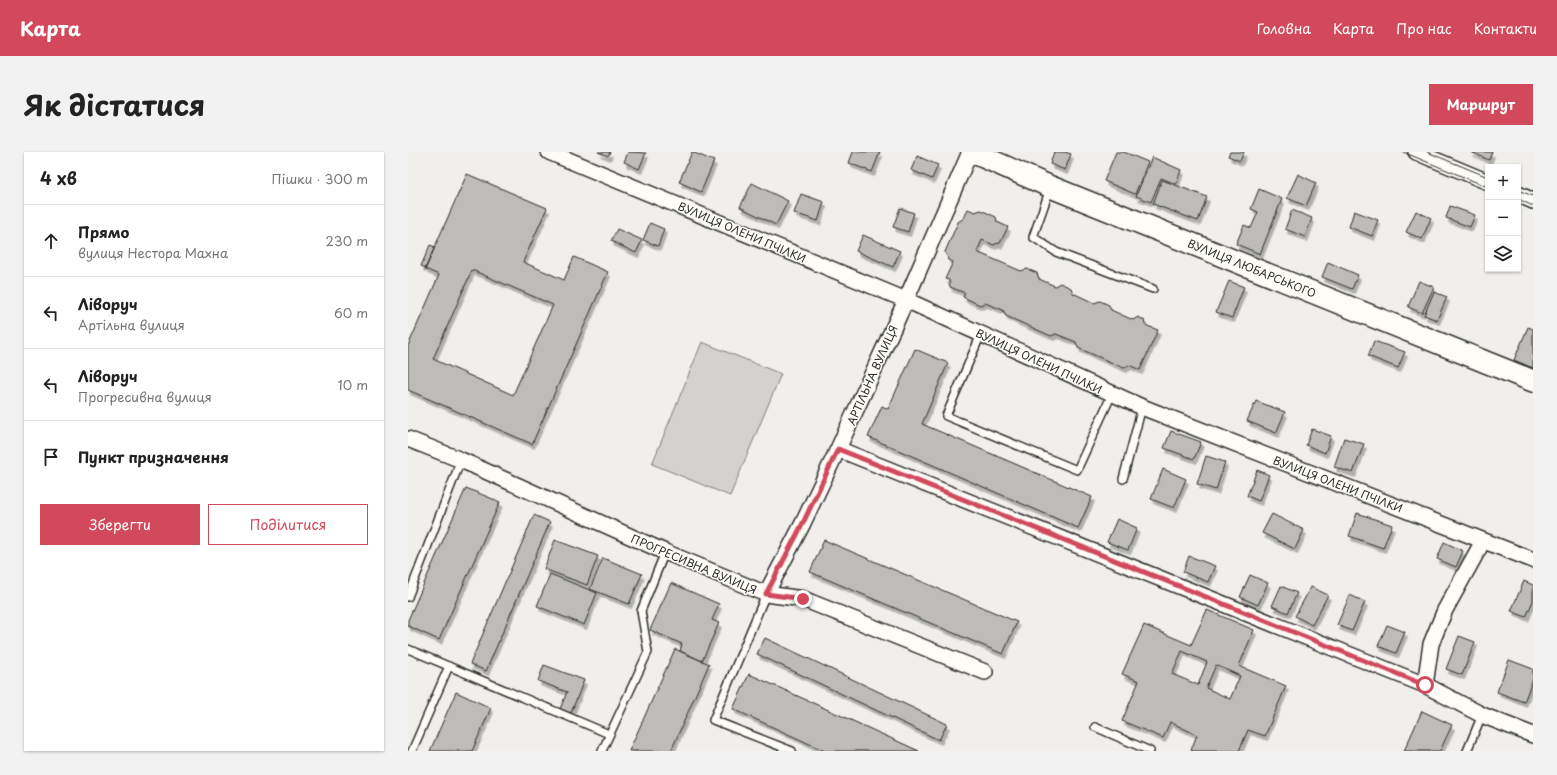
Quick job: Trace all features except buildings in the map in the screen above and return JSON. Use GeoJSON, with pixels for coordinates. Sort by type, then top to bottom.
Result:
{"type":"FeatureCollection","features":[{"type":"Feature","properties":{"kind":"main road","name":"ВУЛИЦЯ ЛЮБАРСЬКОГО"},"geometry":{"type":"LineString","coordinates":[[971,152],[1051,187],[1533,381]]}},
{"type":"Feature","properties":{"kind":"street","name":"ВУЛИЦЯ ОЛЕНИ ПЧІЛКИ"},"geometry":{"type":"LineString","coordinates":[[549,152],[906,300],[1142,407],[1533,560]]}},
{"type":"Feature","properties":{"kind":"street","name":"АРТІЛЬНА ВУЛИЦЯ"},"geometry":{"type":"LineString","coordinates":[[766,594],[803,523],[838,449],[971,152]]}},
{"type":"Feature","properties":{"kind":"street"},"geometry":{"type":"LineString","coordinates":[[1416,152],[1485,181]]}},
{"type":"Feature","properties":{"kind":"street"},"geometry":{"type":"LineString","coordinates":[[1521,195],[1533,201]]}},
{"type":"Feature","properties":{"kind":"street","name":"ПРОГРЕСИВНА ВУЛИЦЯ"},"geometry":{"type":"LineString","coordinates":[[408,439],[461,460],[665,552],[766,594],[803,599],[985,672]]}},
{"type":"Feature","properties":{"kind":"street"},"geometry":{"type":"LineString","coordinates":[[838,449],[1425,685],[1482,715],[1533,735]]}},
{"type":"Feature","properties":{"kind":"street"},"geometry":{"type":"LineString","coordinates":[[1425,685],[1431,644],[1445,610],[1483,541]]}},
{"type":"Feature","properties":{"kind":"lane"},"geometry":{"type":"LineString","coordinates":[[1051,187],[1033,236],[1056,252],[1153,289]]}},
{"type":"Feature","properties":{"kind":"lane"},"geometry":{"type":"LineString","coordinates":[[981,334],[946,416],[1078,470],[1112,394]]}},
{"type":"Feature","properties":{"kind":"lane"},"geometry":{"type":"LineString","coordinates":[[1123,479],[1142,407]]}},
{"type":"Feature","properties":{"kind":"lane"},"geometry":{"type":"LineString","coordinates":[[408,597],[461,460]]}},
{"type":"Feature","properties":{"kind":"lane"},"geometry":{"type":"LineString","coordinates":[[602,751],[648,652],[641,611],[665,552]]}},
{"type":"Feature","properties":{"kind":"lane"},"geometry":{"type":"LineString","coordinates":[[766,594],[713,720],[792,751]]}},
{"type":"Feature","properties":{"kind":"lane"},"geometry":{"type":"LineString","coordinates":[[408,649],[609,734]]}},
{"type":"Feature","properties":{"kind":"lane"},"geometry":{"type":"LineString","coordinates":[[412,751],[450,666]]}},
{"type":"Feature","properties":{"kind":"lane"},"geometry":{"type":"LineString","coordinates":[[1467,751],[1482,715]]}},
{"type":"Feature","properties":{"kind":"lane"},"geometry":{"type":"LineString","coordinates":[[1095,727],[1150,751]]}},
{"type":"Feature","properties":{"kind":"shaded area"},"geometry":{"type":"Polygon","coordinates":[[[702,342],[781,374],[730,496],[652,464],[702,342]]]}},
{"type":"Feature","properties":{"kind":"tram line"},"geometry":{"type":"LineString","coordinates":[[1403,152],[1485,186]]}},
{"type":"Feature","properties":{"kind":"tram line"},"geometry":{"type":"LineString","coordinates":[[1427,152],[1485,176]]}},
{"type":"Feature","properties":{"kind":"tram line"},"geometry":{"type":"LineString","coordinates":[[1521,191],[1533,196]]}},
{"type":"Feature","properties":{"kind":"tram line"},"geometry":{"type":"LineString","coordinates":[[1520,200],[1533,206]]}},
{"type":"Feature","properties":{"kind":"route"},"geometry":{"type":"LineString","coordinates":[[803,599],[766,594],[803,523],[838,449],[1425,685]]}}]}
